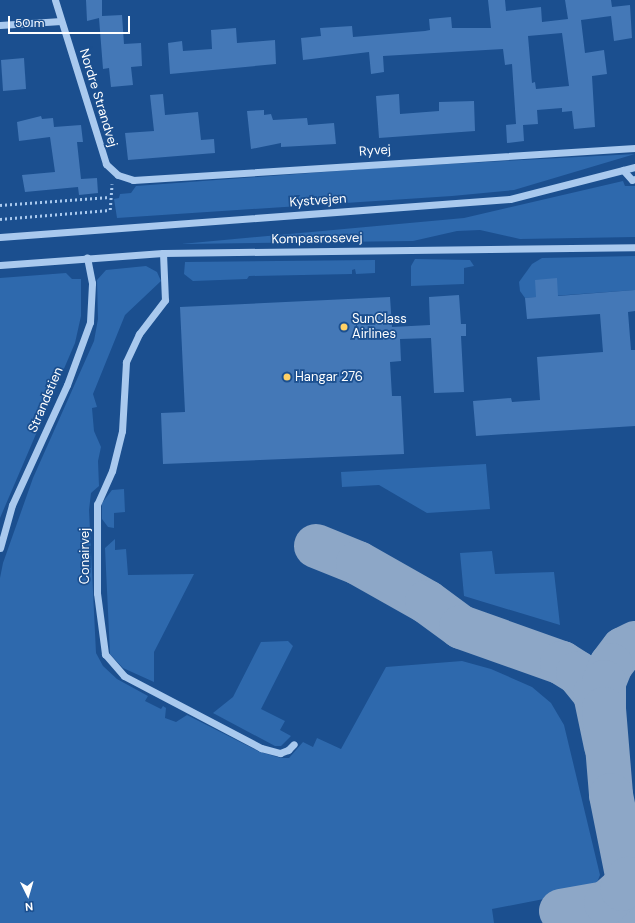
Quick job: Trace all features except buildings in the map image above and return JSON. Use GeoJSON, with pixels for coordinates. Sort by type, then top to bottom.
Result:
{"type":"FeatureCollection","features":[{"type":"Feature","properties":{"kind":"street","name":"Nordre Strandvej"},"geometry":{"type":"LineString","coordinates":[[55,0],[106,164],[118,175]]}},
{"type":"Feature","properties":{"kind":"street"},"geometry":{"type":"LineString","coordinates":[[0,25],[61,21]]}},
{"type":"Feature","properties":{"kind":"street","name":"Ryvej"},"geometry":{"type":"LineString","coordinates":[[118,175],[133,180],[635,148]]}},
{"type":"Feature","properties":{"kind":"street","name":"Kystvejen"},"geometry":{"type":"LineString","coordinates":[[0,237],[510,199],[635,167]]}},
{"type":"Feature","properties":{"kind":"street"},"geometry":{"type":"LineString","coordinates":[[623,170],[635,179]]}},
{"type":"Feature","properties":{"kind":"street","name":"Kompasrosevej"},"geometry":{"type":"LineString","coordinates":[[0,265],[87,257],[163,253],[635,247]]}},
{"type":"Feature","properties":{"kind":"street","name":"Conairvej"},"geometry":{"type":"LineString","coordinates":[[163,253],[165,300],[139,334],[126,362],[122,431],[112,471],[96,504],[97,593],[105,654],[124,676],[261,748],[280,753],[288,750],[294,744]]}},
{"type":"Feature","properties":{"kind":"street","name":"Strandstien"},"geometry":{"type":"LineString","coordinates":[[0,548],[12,505],[67,385],[90,322],[92,283],[87,257]]}},
{"type":"Feature","properties":{"kind":"path"},"geometry":{"type":"LineString","coordinates":[[0,219],[110,210],[110,187],[118,175]]}},
{"type":"Feature","properties":{"kind":"path"},"geometry":{"type":"LineString","coordinates":[[0,205],[110,197]]}},
{"type":"Feature","properties":{"kind":"shaded area"},"geometry":{"type":"Polygon","coordinates":[[[635,154],[514,190],[452,196],[117,218],[114,199],[119,198],[120,194],[131,193],[136,186],[390,167],[635,154]]]}},
{"type":"Feature","properties":{"kind":"shaded area"},"geometry":{"type":"Polygon","coordinates":[[[623,181],[625,186],[635,186],[635,237],[520,239],[480,230],[457,231],[413,241],[181,244],[464,218],[623,181]]]}},
{"type":"Feature","properties":{"kind":"shaded area"},"geometry":{"type":"Polygon","coordinates":[[[635,256],[635,290],[525,298],[520,291],[519,282],[532,264],[542,258],[635,256]]]}},
{"type":"Feature","properties":{"kind":"shaded area"},"geometry":{"type":"Polygon","coordinates":[[[415,259],[470,260],[474,266],[464,268],[464,284],[411,286],[411,266],[415,259]]]}},
{"type":"Feature","properties":{"kind":"shaded area"},"geometry":{"type":"Polygon","coordinates":[[[375,260],[375,273],[356,274],[355,269],[352,270],[352,274],[249,276],[247,279],[193,281],[184,274],[185,262],[375,260]]]}},
{"type":"Feature","properties":{"kind":"shaded area"},"geometry":{"type":"Polygon","coordinates":[[[146,266],[157,272],[161,281],[125,315],[93,394],[97,407],[92,408],[94,431],[101,447],[98,461],[99,486],[91,493],[89,510],[96,653],[103,666],[117,679],[148,696],[145,701],[161,709],[163,706],[166,708],[165,718],[176,722],[187,715],[260,752],[281,758],[289,758],[303,742],[313,747],[317,738],[341,749],[386,667],[462,661],[491,669],[532,687],[551,703],[564,725],[600,875],[596,885],[590,890],[492,909],[494,923],[0,923],[0,578],[3,563],[33,478],[94,341],[98,319],[97,280],[106,270],[146,266]]]}},
{"type":"Feature","properties":{"kind":"shaded area"},"geometry":{"type":"Polygon","coordinates":[[[66,273],[72,279],[81,279],[81,316],[75,343],[0,518],[0,278],[66,273]]]}},
{"type":"Feature","properties":{"kind":"shaded area"},"geometry":{"type":"Polygon","coordinates":[[[486,464],[490,509],[427,513],[379,485],[342,487],[341,472],[486,464]]]}},
{"type":"Feature","properties":{"kind":"shaded area"},"geometry":{"type":"Polygon","coordinates":[[[124,489],[125,512],[114,513],[114,528],[108,527],[102,519],[102,503],[112,490],[124,489]]]}},
{"type":"Feature","properties":{"kind":"shaded area"},"geometry":{"type":"Polygon","coordinates":[[[115,539],[115,550],[126,549],[128,575],[194,574],[154,652],[154,682],[123,668],[110,654],[105,548],[115,539]]]}},
{"type":"Feature","properties":{"kind":"shaded area"},"geometry":{"type":"Polygon","coordinates":[[[492,551],[495,574],[554,572],[560,625],[464,596],[460,553],[492,551]]]}},
{"type":"Feature","properties":{"kind":"shaded area"},"geometry":{"type":"Polygon","coordinates":[[[288,641],[293,646],[261,709],[285,721],[280,730],[291,736],[281,746],[275,746],[213,713],[233,697],[261,642],[288,641]]]}},
{"type":"Feature","properties":{"kind":"shaded area"},"geometry":{"type":"Polygon","coordinates":[[[590,918],[599,918],[606,923],[573,923],[590,918]]]}},
{"type":"Feature","properties":{"kind":"taxiway"},"geometry":{"type":"LineString","coordinates":[[316,546],[358,563],[427,602],[461,627],[562,663],[578,673],[595,694],[606,746]]}},
{"type":"Feature","properties":{"kind":"taxiway"},"geometry":{"type":"LineString","coordinates":[[635,643],[623,649],[611,665],[604,682],[604,709],[611,795],[635,915]]}},
{"type":"Feature","properties":{"kind":"taxiway"},"geometry":{"type":"LineString","coordinates":[[561,911],[606,903],[622,889],[628,879]]}},
{"type":"Feature","properties":{"kind":"place","name":"SunClass Airlines"},"geometry":{"type":"Point","coordinates":[344,327]}},
{"type":"Feature","properties":{"kind":"place","name":"Hangar 276"},"geometry":{"type":"Point","coordinates":[287,377]}}]}
